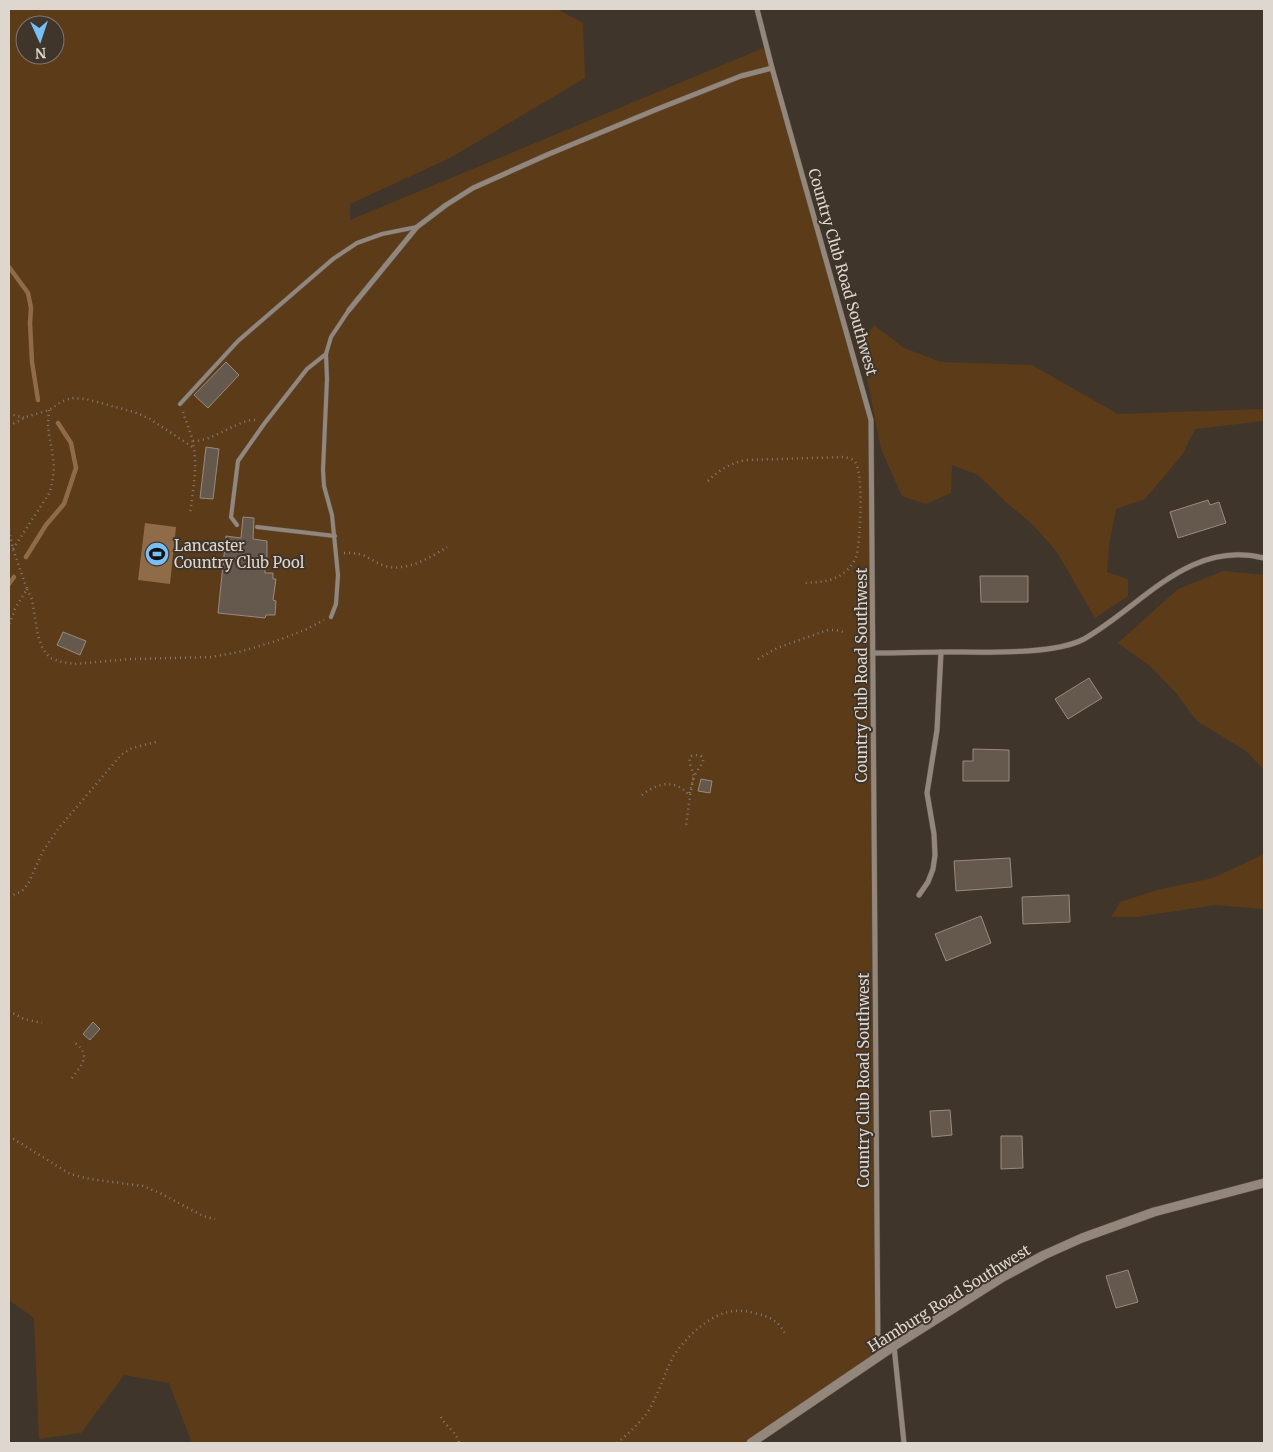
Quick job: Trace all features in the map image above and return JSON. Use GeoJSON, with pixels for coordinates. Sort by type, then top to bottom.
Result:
{"type":"FeatureCollection","features":[{"type":"Feature","properties":{"kind":"street","name":"Country Club Road Southwest"},"geometry":{"type":"LineString","coordinates":[[757,9],[871,420],[878,1357]]}},
{"type":"Feature","properties":{"kind":"street"},"geometry":{"type":"LineString","coordinates":[[349,310],[417,227],[473,188],[655,110],[741,76],[772,68]]}},
{"type":"Feature","properties":{"kind":"street"},"geometry":{"type":"LineString","coordinates":[[873,654],[1042,650],[1063,646],[1082,640],[1165,580],[1201,562],[1241,554],[1264,558]]}},
{"type":"Feature","properties":{"kind":"street"},"geometry":{"type":"LineString","coordinates":[[919,895],[928,882],[933,869],[935,855],[934,834],[927,793],[937,730],[941,652]]}},
{"type":"Feature","properties":{"kind":"street","name":"Hamburg Road Southwest"},"geometry":{"type":"LineString","coordinates":[[751,1443],[894,1346],[1003,1277],[1044,1255],[1082,1238],[1154,1212],[1264,1183]]}},
{"type":"Feature","properties":{"kind":"street"},"geometry":{"type":"LineString","coordinates":[[894,1346],[904,1443]]}},
{"type":"Feature","properties":{"kind":"lane"},"geometry":{"type":"LineString","coordinates":[[180,404],[238,341],[333,259],[357,244],[374,237],[417,227]]}},
{"type":"Feature","properties":{"kind":"lane"},"geometry":{"type":"LineString","coordinates":[[331,616],[336,604],[338,575],[331,508],[324,486],[323,470],[327,379],[326,354],[331,337],[349,310]]}},
{"type":"Feature","properties":{"kind":"lane"},"geometry":{"type":"LineString","coordinates":[[237,525],[231,518],[238,461],[307,369],[326,354]]}},
{"type":"Feature","properties":{"kind":"lane"},"geometry":{"type":"LineString","coordinates":[[257,527],[335,536]]}},
{"type":"Feature","properties":{"kind":"path"},"geometry":{"type":"LineString","coordinates":[[9,426],[26,417],[49,410],[71,398],[86,399],[134,412],[194,448]]}},
{"type":"Feature","properties":{"kind":"path"},"geometry":{"type":"LineString","coordinates":[[180,404],[194,448],[195,476],[190,514]]}},
{"type":"Feature","properties":{"kind":"path"},"geometry":{"type":"LineString","coordinates":[[13,549],[50,492],[54,467],[48,424],[49,410]]}},
{"type":"Feature","properties":{"kind":"path"},"geometry":{"type":"LineString","coordinates":[[9,413],[26,417]]}},
{"type":"Feature","properties":{"kind":"path"},"geometry":{"type":"LineString","coordinates":[[193,441],[217,436],[252,420],[259,420],[264,424]]}},
{"type":"Feature","properties":{"kind":"path"},"geometry":{"type":"LineString","coordinates":[[708,481],[719,470],[732,463],[745,460],[845,457],[856,462],[860,484],[857,556],[846,572],[836,578],[826,582],[804,583]]}},
{"type":"Feature","properties":{"kind":"path"},"geometry":{"type":"LineString","coordinates":[[9,530],[13,549],[32,599],[38,636],[50,658],[62,662],[74,664],[131,659],[211,657],[240,652],[273,642],[305,630],[331,616]]}},
{"type":"Feature","properties":{"kind":"path"},"geometry":{"type":"LineString","coordinates":[[337,554],[358,554],[366,556],[384,566],[395,568],[404,567],[448,547]]}},
{"type":"Feature","properties":{"kind":"path"},"geometry":{"type":"LineString","coordinates":[[9,626],[15,608],[27,589]]}},
{"type":"Feature","properties":{"kind":"path"},"geometry":{"type":"LineString","coordinates":[[758,658],[777,648],[828,630],[844,632]]}},
{"type":"Feature","properties":{"kind":"path"},"geometry":{"type":"LineString","coordinates":[[9,896],[22,891],[28,884],[43,851],[58,828],[121,755],[132,748],[156,742]]}},
{"type":"Feature","properties":{"kind":"path"},"geometry":{"type":"LineString","coordinates":[[686,827],[689,796],[694,776],[703,762],[701,756],[696,754],[691,756],[689,760],[689,766],[694,776]]}},
{"type":"Feature","properties":{"kind":"path"},"geometry":{"type":"LineString","coordinates":[[642,795],[655,786],[666,784],[681,788],[689,796]]}},
{"type":"Feature","properties":{"kind":"path"},"geometry":{"type":"LineString","coordinates":[[9,1011],[24,1019],[42,1023]]}},
{"type":"Feature","properties":{"kind":"path"},"geometry":{"type":"LineString","coordinates":[[72,1078],[84,1062],[85,1056],[80,1046],[75,1043]]}},
{"type":"Feature","properties":{"kind":"path"},"geometry":{"type":"LineString","coordinates":[[9,1136],[70,1174],[90,1179],[143,1186],[203,1216],[215,1219]]}},
{"type":"Feature","properties":{"kind":"path"},"geometry":{"type":"LineString","coordinates":[[618,1443],[648,1411],[674,1356],[681,1346],[703,1324],[725,1312],[737,1310],[751,1312],[779,1323],[786,1336]]}},
{"type":"Feature","properties":{"kind":"path"},"geometry":{"type":"LineString","coordinates":[[441,1418],[458,1436],[459,1443]]}},
{"type":"Feature","properties":{"kind":"shaded area"},"geometry":{"type":"Polygon","coordinates":[[[9,9],[557,9],[583,23],[585,78],[450,158],[350,204],[350,220],[766,47],[871,420],[878,1357],[751,1443],[192,1443],[169,1383],[124,1375],[81,1433],[39,1439],[34,1318],[9,1300],[9,9]]]}},
{"type":"Feature","properties":{"kind":"shaded area"},"geometry":{"type":"Polygon","coordinates":[[[874,325],[904,348],[941,362],[1032,365],[1118,414],[1264,409],[1264,421],[1195,429],[1182,455],[1145,499],[1116,509],[1109,546],[1107,572],[1128,579],[1128,596],[1095,618],[1057,552],[1033,525],[978,475],[952,465],[951,493],[926,504],[902,496],[881,449],[860,343],[874,325]]]}},
{"type":"Feature","properties":{"kind":"shaded area","name":"Lancaster Country Club Pool"},"geometry":{"type":"Polygon","coordinates":[[[145,523],[176,527],[170,584],[138,580],[145,523]]]}},
{"type":"Feature","properties":{"kind":"shaded area"},"geometry":{"type":"Polygon","coordinates":[[[1223,571],[1264,575],[1264,770],[1246,751],[1197,721],[1176,693],[1150,666],[1118,643],[1178,589],[1223,571]]]}},
{"type":"Feature","properties":{"kind":"shaded area"},"geometry":{"type":"Polygon","coordinates":[[[1264,854],[1264,909],[1216,905],[1136,917],[1111,917],[1120,902],[1157,890],[1213,878],[1264,854]]]}},
{"type":"Feature","properties":{"kind":"building"},"geometry":{"type":"Polygon","coordinates":[[[226,362],[239,375],[208,408],[194,395],[226,362]]]}},
{"type":"Feature","properties":{"kind":"building"},"geometry":{"type":"Polygon","coordinates":[[[206,447],[219,449],[213,499],[200,498],[206,447]]]}},
{"type":"Feature","properties":{"kind":"building"},"geometry":{"type":"Polygon","coordinates":[[[1208,500],[1210,505],[1219,502],[1226,523],[1178,538],[1170,512],[1208,500]]]}},
{"type":"Feature","properties":{"kind":"building"},"geometry":{"type":"Polygon","coordinates":[[[243,517],[254,518],[253,539],[267,541],[265,573],[273,573],[273,579],[276,579],[273,600],[276,601],[275,615],[266,615],[265,618],[218,613],[226,536],[241,538],[243,517]]]}},
{"type":"Feature","properties":{"kind":"building"},"geometry":{"type":"Polygon","coordinates":[[[980,576],[1028,576],[1028,602],[981,602],[980,576]]]}},
{"type":"Feature","properties":{"kind":"building"},"geometry":{"type":"Polygon","coordinates":[[[63,632],[86,641],[80,655],[57,645],[63,632]]]}},
{"type":"Feature","properties":{"kind":"building"},"geometry":{"type":"Polygon","coordinates":[[[1089,678],[1102,698],[1068,719],[1055,699],[1089,678]]]}},
{"type":"Feature","properties":{"kind":"building"},"geometry":{"type":"Polygon","coordinates":[[[973,749],[1009,750],[1009,781],[963,781],[963,761],[973,761],[973,749]]]}},
{"type":"Feature","properties":{"kind":"building"},"geometry":{"type":"Polygon","coordinates":[[[701,779],[712,781],[710,793],[698,791],[701,779]]]}},
{"type":"Feature","properties":{"kind":"building"},"geometry":{"type":"Polygon","coordinates":[[[1010,858],[1012,887],[956,891],[954,861],[1010,858]]]}},
{"type":"Feature","properties":{"kind":"building"},"geometry":{"type":"Polygon","coordinates":[[[1069,895],[1070,922],[1023,924],[1022,897],[1069,895]]]}},
{"type":"Feature","properties":{"kind":"building"},"geometry":{"type":"Polygon","coordinates":[[[981,916],[991,943],[946,961],[935,934],[981,916]]]}},
{"type":"Feature","properties":{"kind":"building"},"geometry":{"type":"Polygon","coordinates":[[[93,1022],[100,1029],[90,1040],[83,1034],[93,1022]]]}},
{"type":"Feature","properties":{"kind":"building"},"geometry":{"type":"Polygon","coordinates":[[[950,1110],[952,1135],[932,1137],[930,1111],[950,1110]]]}},
{"type":"Feature","properties":{"kind":"building"},"geometry":{"type":"Polygon","coordinates":[[[1001,1136],[1022,1136],[1023,1168],[1001,1169],[1001,1136]]]}},
{"type":"Feature","properties":{"kind":"building"},"geometry":{"type":"Polygon","coordinates":[[[1128,1270],[1138,1302],[1116,1308],[1106,1276],[1128,1270]]]}},
{"type":"Feature","properties":{"kind":"waterway"},"geometry":{"type":"LineString","coordinates":[[9,267],[28,293],[31,308],[32,362],[38,400]]}},
{"type":"Feature","properties":{"kind":"waterway"},"geometry":{"type":"LineString","coordinates":[[26,557],[46,525],[64,504],[76,468],[71,443],[58,423]]}},
{"type":"Feature","properties":{"kind":"waterway"},"geometry":{"type":"LineString","coordinates":[[9,584],[14,577]]}},
{"type":"Feature","properties":{"kind":"place","name":"Lancaster Country Club Pool"},"geometry":{"type":"Point","coordinates":[157,554]}}]}
